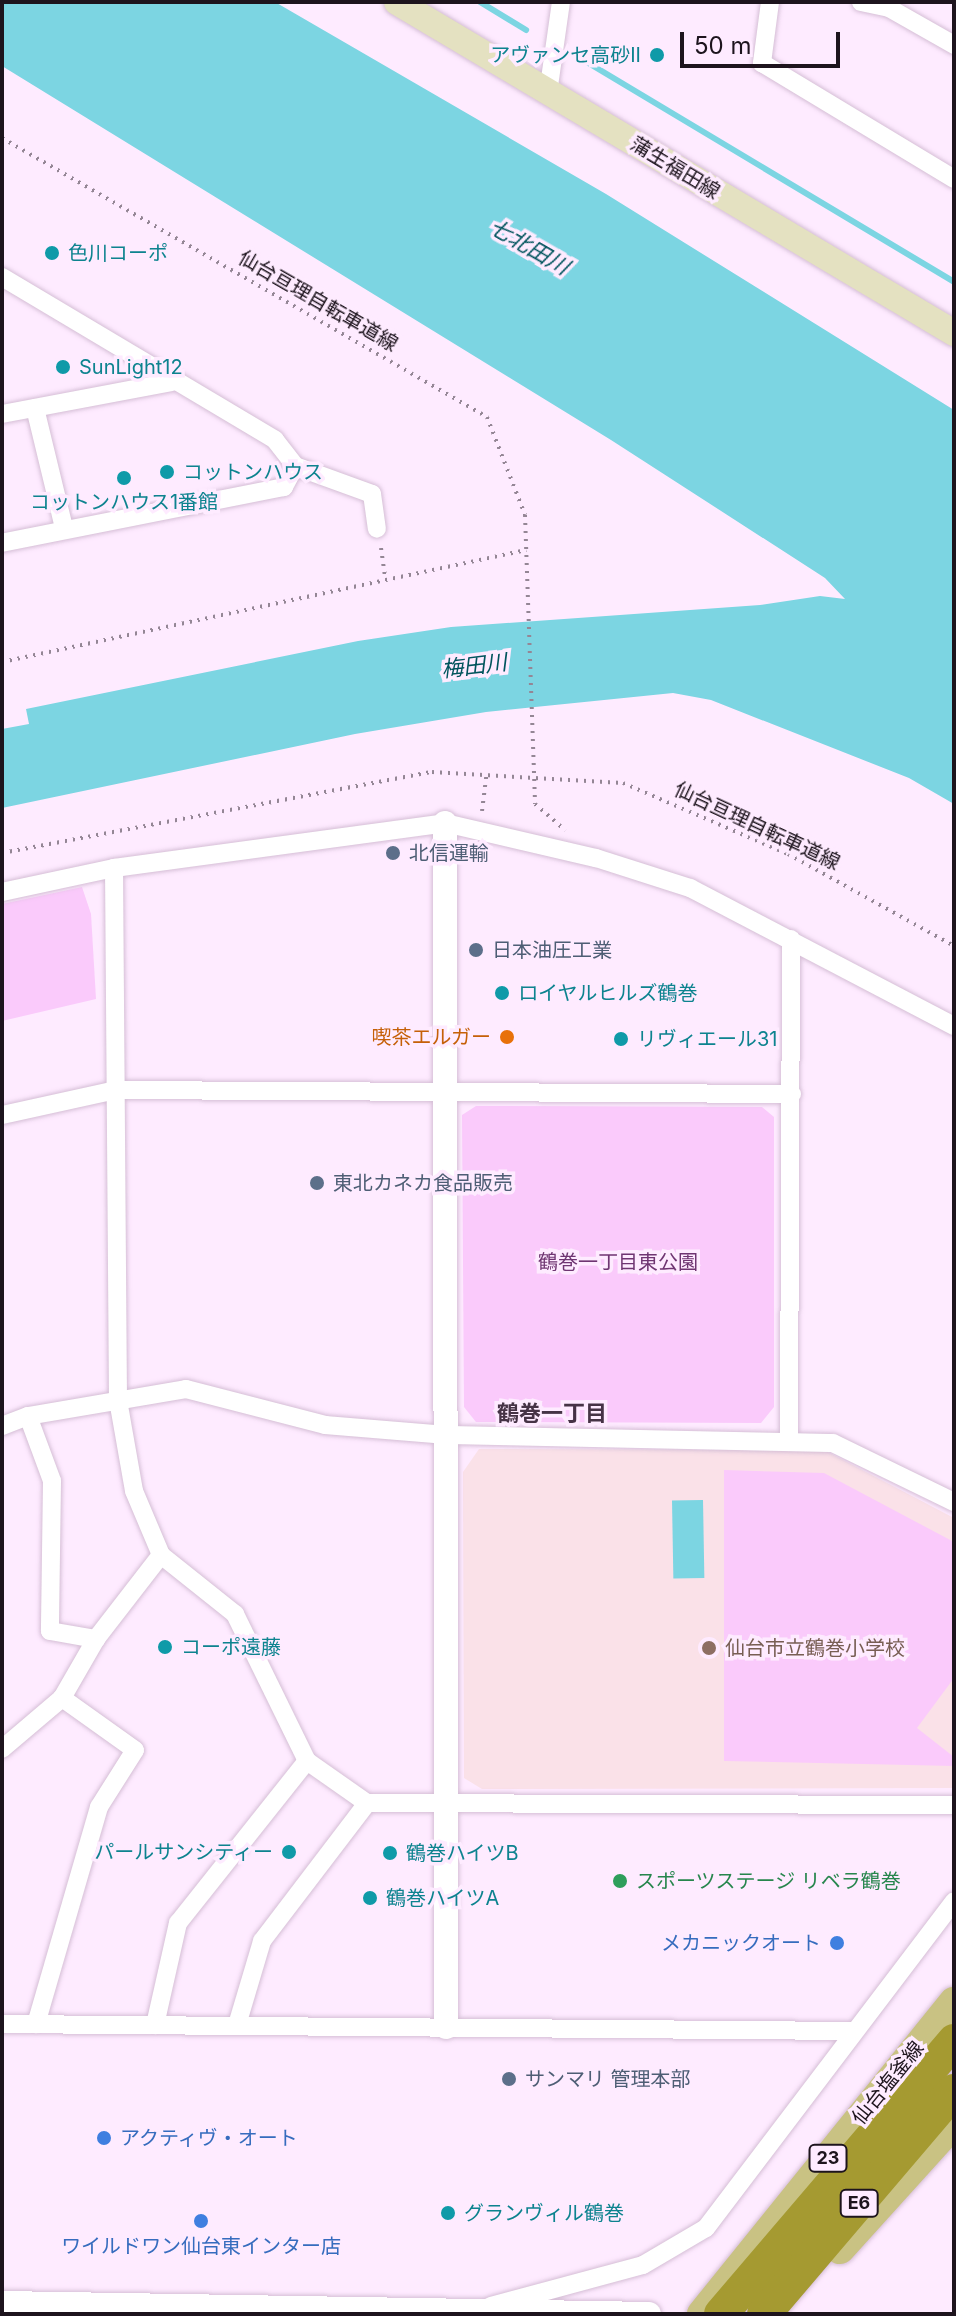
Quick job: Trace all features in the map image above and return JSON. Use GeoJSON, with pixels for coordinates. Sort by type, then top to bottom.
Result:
{"type":"FeatureCollection","features":[{"type":"Feature","properties":{"kind":"highway","name":"E6"},"geometry":{"type":"LineString","coordinates":[[721,2314],[954,2041]]}},
{"type":"Feature","properties":{"kind":"highway","name":"E6"},"geometry":{"type":"LineString","coordinates":[[764,2314],[954,2091]]}},
{"type":"Feature","properties":{"kind":"main road","name":"蒲生福田線"},"geometry":{"type":"LineString","coordinates":[[397,2],[954,333]]}},
{"type":"Feature","properties":{"kind":"main road","name":"仙台塩釜線"},"geometry":{"type":"LineString","coordinates":[[702,2314],[954,2002]]}},
{"type":"Feature","properties":{"kind":"main road"},"geometry":{"type":"LineString","coordinates":[[782,2314],[954,2123]]}},
{"type":"Feature","properties":{"kind":"street"},"geometry":{"type":"LineString","coordinates":[[548,93],[561,2]]}},
{"type":"Feature","properties":{"kind":"street"},"geometry":{"type":"LineString","coordinates":[[770,2],[762,63],[954,179]]}},
{"type":"Feature","properties":{"kind":"street"},"geometry":{"type":"LineString","coordinates":[[861,2],[889,8],[954,45]]}},
{"type":"Feature","properties":{"kind":"street"},"geometry":{"type":"LineString","coordinates":[[2,277],[171,382],[275,440],[295,466],[372,494],[377,529]]}},
{"type":"Feature","properties":{"kind":"street"},"geometry":{"type":"LineString","coordinates":[[2,414],[171,382]]}},
{"type":"Feature","properties":{"kind":"street"},"geometry":{"type":"LineString","coordinates":[[35,408],[64,528]]}},
{"type":"Feature","properties":{"kind":"street"},"geometry":{"type":"LineString","coordinates":[[2,543],[64,528],[284,487],[295,466]]}},
{"type":"Feature","properties":{"kind":"street"},"geometry":{"type":"LineString","coordinates":[[445,823],[446,2027]]}},
{"type":"Feature","properties":{"kind":"street"},"geometry":{"type":"LineString","coordinates":[[2,892],[114,868],[445,823],[596,858],[690,888],[954,1026]]}},
{"type":"Feature","properties":{"kind":"street"},"geometry":{"type":"LineString","coordinates":[[114,868],[118,1400],[134,1491],[161,1555],[235,1614],[307,1761],[367,1803],[446,1807],[954,1805]]}},
{"type":"Feature","properties":{"kind":"street"},"geometry":{"type":"LineString","coordinates":[[789,1441],[791,939]]}},
{"type":"Feature","properties":{"kind":"street"},"geometry":{"type":"LineString","coordinates":[[2,1115],[116,1090],[792,1094]]}},
{"type":"Feature","properties":{"kind":"street"},"geometry":{"type":"LineString","coordinates":[[2,1426],[28,1416],[186,1389],[325,1425],[447,1435],[833,1443],[954,1502]]}},
{"type":"Feature","properties":{"kind":"street"},"geometry":{"type":"LineString","coordinates":[[28,1416],[52,1481],[50,1631],[96,1639]]}},
{"type":"Feature","properties":{"kind":"street"},"geometry":{"type":"LineString","coordinates":[[3,1747],[62,1698],[96,1639],[161,1555]]}},
{"type":"Feature","properties":{"kind":"street"},"geometry":{"type":"LineString","coordinates":[[36,2024],[99,1807],[135,1750],[62,1698]]}},
{"type":"Feature","properties":{"kind":"street"},"geometry":{"type":"LineString","coordinates":[[155,2025],[178,1923],[307,1761]]}},
{"type":"Feature","properties":{"kind":"street"},"geometry":{"type":"LineString","coordinates":[[237,2025],[262,1941],[367,1803]]}},
{"type":"Feature","properties":{"kind":"street"},"geometry":{"type":"LineString","coordinates":[[485,2307],[643,2265],[688,2242],[706,2228],[954,1901]]}},
{"type":"Feature","properties":{"kind":"street"},"geometry":{"type":"LineString","coordinates":[[2,2024],[853,2031]]}},
{"type":"Feature","properties":{"kind":"street"},"geometry":{"type":"LineString","coordinates":[[2,2303],[485,2307],[649,2314]]}},
{"type":"Feature","properties":{"kind":"path","name":"仙台亘理自転車道線"},"geometry":{"type":"LineString","coordinates":[[2,138],[487,417],[525,515],[535,804],[596,858]]}},
{"type":"Feature","properties":{"kind":"path"},"geometry":{"type":"LineString","coordinates":[[377,529],[385,577]]}},
{"type":"Feature","properties":{"kind":"path"},"geometry":{"type":"LineString","coordinates":[[2,662],[385,577],[526,550]]}},
{"type":"Feature","properties":{"kind":"path","name":"仙台亘理自転車道線"},"geometry":{"type":"LineString","coordinates":[[2,853],[432,772],[623,783],[788,854],[954,946]]}},
{"type":"Feature","properties":{"kind":"path"},"geometry":{"type":"LineString","coordinates":[[479,829],[486,775]]}},
{"type":"Feature","properties":{"kind":"shaded area","name":"仙台市立鶴巻小学校"},"geometry":{"type":"Polygon","coordinates":[[[479,1449],[824,1450],[954,1518],[954,1788],[482,1789],[464,1778],[463,1472],[479,1449]]]}},
{"type":"Feature","properties":{"kind":"green space"},"geometry":{"type":"Polygon","coordinates":[[[82,887],[91,914],[96,999],[2,1021],[2,904],[82,887]]]}},
{"type":"Feature","properties":{"kind":"green space","name":"鶴巻一丁目東公園"},"geometry":{"type":"Polygon","coordinates":[[[476,1106],[762,1107],[774,1117],[774,1407],[761,1423],[476,1422],[464,1407],[462,1115],[476,1106]]]}},
{"type":"Feature","properties":{"kind":"green space"},"geometry":{"type":"Polygon","coordinates":[[[724,1470],[824,1473],[954,1542],[954,1678],[917,1728],[954,1757],[954,1766],[724,1761],[724,1470]]]}},
{"type":"Feature","properties":{"kind":"water"},"geometry":{"type":"Polygon","coordinates":[[[2,2],[275,2],[606,194],[954,410],[954,804],[909,778],[711,700],[673,693],[486,712],[355,734],[2,808],[2,729],[29,724],[26,709],[358,641],[451,627],[760,605],[820,596],[845,599],[825,578],[611,440],[2,66],[2,2]]]}},
{"type":"Feature","properties":{"kind":"water"},"geometry":{"type":"Polygon","coordinates":[[[703,1500],[704,1578],[673,1579],[672,1501],[703,1500]]]}},
{"type":"Feature","properties":{"kind":"waterway"},"geometry":{"type":"LineString","coordinates":[[480,2],[526,30]]}},
{"type":"Feature","properties":{"kind":"waterway"},"geometry":{"type":"LineString","coordinates":[[580,58],[954,282]]}},
{"type":"Feature","properties":{"kind":"place","name":"アヴァンセ高砂II"},"geometry":{"type":"Point","coordinates":[657,55]}},
{"type":"Feature","properties":{"kind":"place","name":"色川コーポ"},"geometry":{"type":"Point","coordinates":[52,253]}},
{"type":"Feature","properties":{"kind":"place","name":"SunLight12"},"geometry":{"type":"Point","coordinates":[63,367]}},
{"type":"Feature","properties":{"kind":"place","name":"コットンハウス"},"geometry":{"type":"Point","coordinates":[167,472]}},
{"type":"Feature","properties":{"kind":"place","name":"コットンハウス1番館"},"geometry":{"type":"Point","coordinates":[124,478]}},
{"type":"Feature","properties":{"kind":"place","name":"北信運輸"},"geometry":{"type":"Point","coordinates":[393,853]}},
{"type":"Feature","properties":{"kind":"place","name":"日本油圧工業"},"geometry":{"type":"Point","coordinates":[476,950]}},
{"type":"Feature","properties":{"kind":"place","name":"ロイヤルヒルズ鶴巻"},"geometry":{"type":"Point","coordinates":[502,993]}},
{"type":"Feature","properties":{"kind":"place","name":"喫茶エルガー"},"geometry":{"type":"Point","coordinates":[507,1037]}},
{"type":"Feature","properties":{"kind":"place","name":"リヴィエール31"},"geometry":{"type":"Point","coordinates":[621,1039]}},
{"type":"Feature","properties":{"kind":"place","name":"東北カネカ食品販売"},"geometry":{"type":"Point","coordinates":[317,1183]}},
{"type":"Feature","properties":{"kind":"place","name":"コーポ遠藤"},"geometry":{"type":"Point","coordinates":[165,1647]}},
{"type":"Feature","properties":{"kind":"place","name":"仙台市立鶴巻小学校"},"geometry":{"type":"Point","coordinates":[709,1648]}},
{"type":"Feature","properties":{"kind":"place","name":"パールサンシティー"},"geometry":{"type":"Point","coordinates":[289,1852]}},
{"type":"Feature","properties":{"kind":"place","name":"鶴巻ハイツB"},"geometry":{"type":"Point","coordinates":[390,1853]}},
{"type":"Feature","properties":{"kind":"place","name":"スポーツステージ リベラ鶴巻"},"geometry":{"type":"Point","coordinates":[620,1881]}},
{"type":"Feature","properties":{"kind":"place","name":"鶴巻ハイツA"},"geometry":{"type":"Point","coordinates":[370,1898]}},
{"type":"Feature","properties":{"kind":"place","name":"メカニックオート"},"geometry":{"type":"Point","coordinates":[837,1943]}},
{"type":"Feature","properties":{"kind":"place","name":"サンマリ 管理本部"},"geometry":{"type":"Point","coordinates":[509,2079]}},
{"type":"Feature","properties":{"kind":"place","name":"アクティヴ・オート"},"geometry":{"type":"Point","coordinates":[104,2138]}},
{"type":"Feature","properties":{"kind":"place","name":"グランヴィル鶴巻"},"geometry":{"type":"Point","coordinates":[448,2213]}},
{"type":"Feature","properties":{"kind":"place","name":"ワイルドワン仙台東インター店"},"geometry":{"type":"Point","coordinates":[201,2221]}},
{"type":"Feature","properties":{"kind":"district","name":"鶴巻一丁目"},"geometry":{"type":"Point","coordinates":[552,1414]}},
{"type":"Feature","properties":{"kind":"water label","name":"七北田川"},"geometry":{"type":"Point","coordinates":[529,247]}},
{"type":"Feature","properties":{"kind":"water label","name":"梅田川"},"geometry":{"type":"Point","coordinates":[474,666]}}]}
